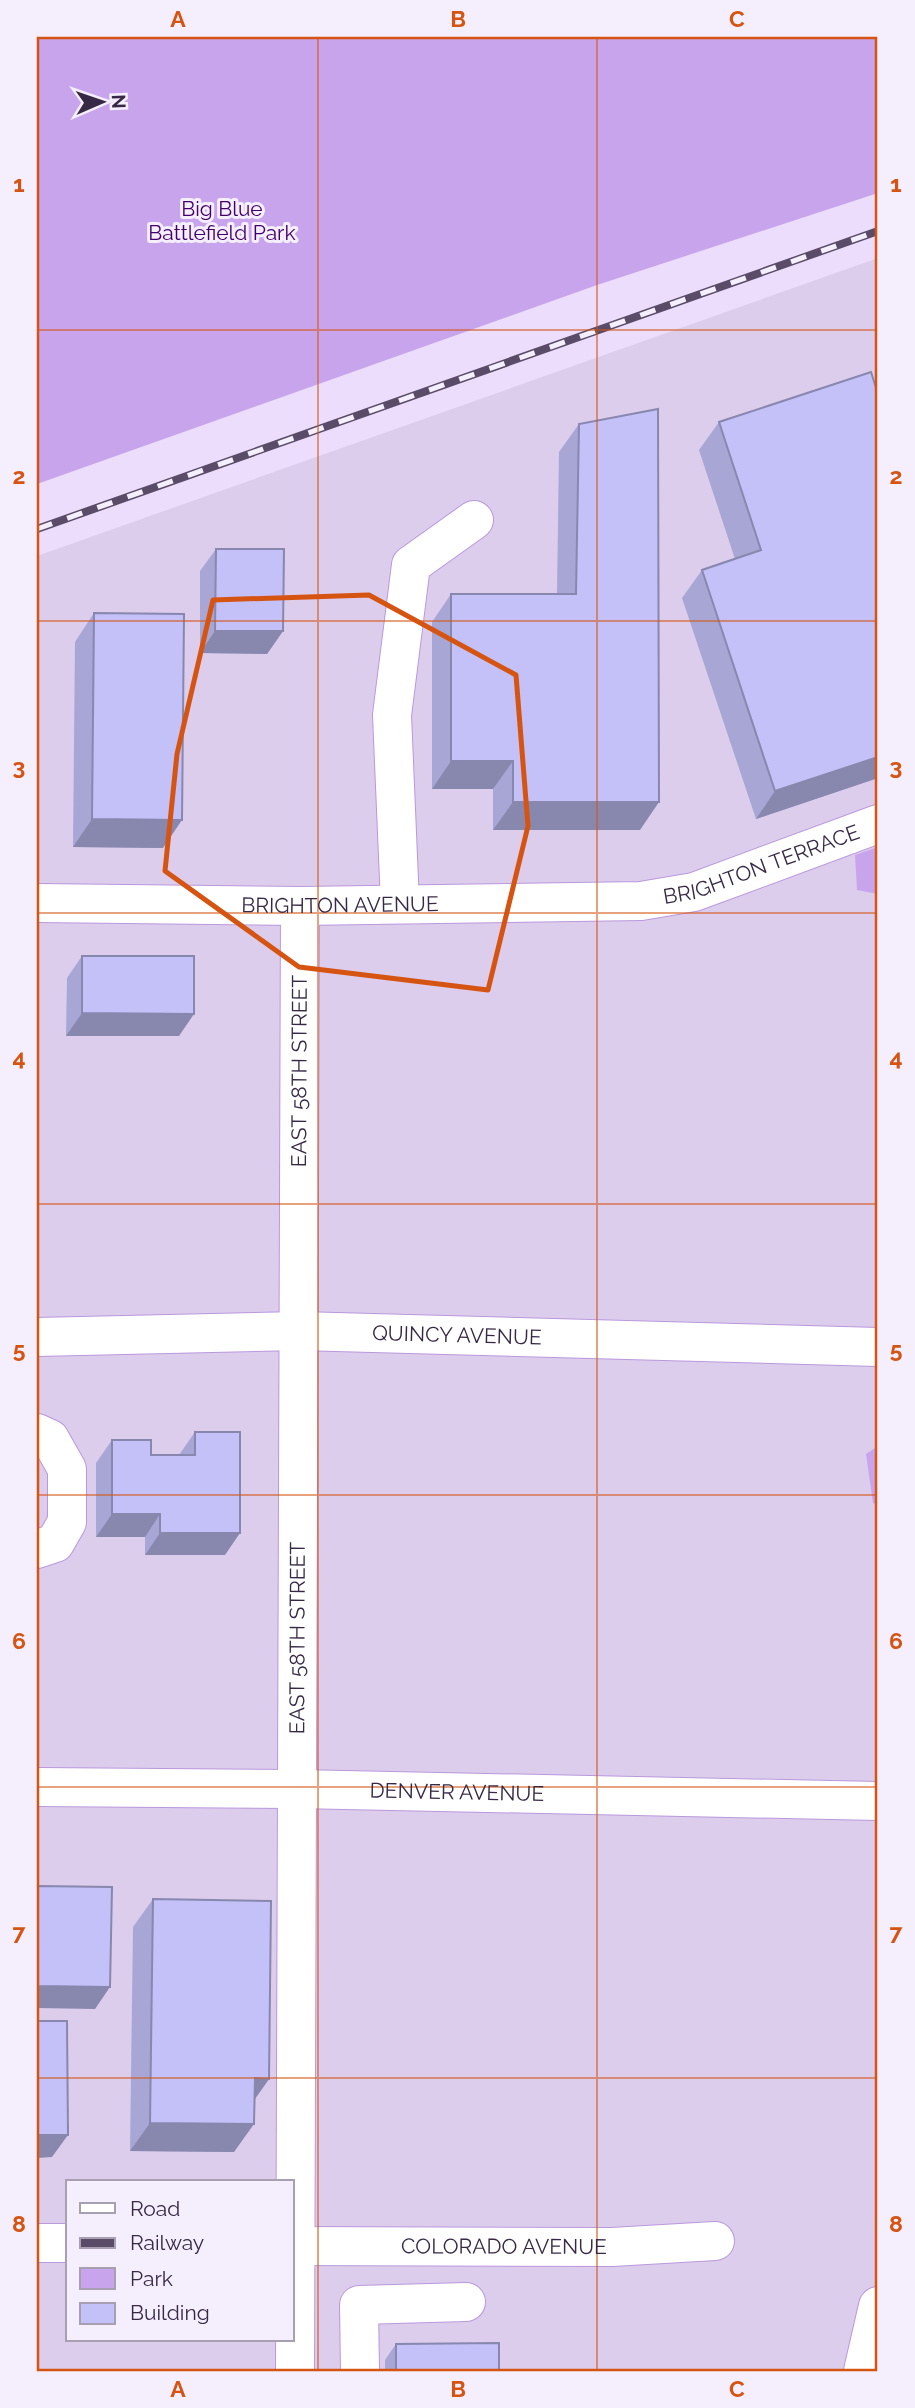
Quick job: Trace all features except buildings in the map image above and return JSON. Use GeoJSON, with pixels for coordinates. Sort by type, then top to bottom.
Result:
{"type":"FeatureCollection","features":[{"type":"Feature","properties":{"kind":"street"},"geometry":{"type":"LineString","coordinates":[[400,904],[392,715],[411,565],[474,520]]}},
{"type":"Feature","properties":{"kind":"street","name":"BRIGHTON TERRACE"},"geometry":{"type":"LineString","coordinates":[[641,901],[694,892],[878,824]]}},
{"type":"Feature","properties":{"kind":"street","name":"BRIGHTON AVENUE"},"geometry":{"type":"LineString","coordinates":[[37,903],[300,906],[641,901]]}},
{"type":"Feature","properties":{"kind":"street","name":"EAST 58TH STREET"},"geometry":{"type":"LineString","coordinates":[[295,2371],[300,906]]}},
{"type":"Feature","properties":{"kind":"street","name":"QUINCY AVENUE"},"geometry":{"type":"LineString","coordinates":[[37,1337],[299,1331],[878,1347]]}},
{"type":"Feature","properties":{"kind":"street"},"geometry":{"type":"LineString","coordinates":[[37,1433],[50,1439],[67,1469],[67,1522],[55,1543],[37,1549]]}},
{"type":"Feature","properties":{"kind":"street","name":"DENVER AVENUE"},"geometry":{"type":"LineString","coordinates":[[37,1787],[297,1788],[878,1801]]}},
{"type":"Feature","properties":{"kind":"street","name":"COLORADO AVENUE"},"geometry":{"type":"LineString","coordinates":[[294,2246],[612,2247],[715,2241]]}},
{"type":"Feature","properties":{"kind":"street"},"geometry":{"type":"LineString","coordinates":[[37,2243],[66,2243]]}},
{"type":"Feature","properties":{"kind":"street"},"geometry":{"type":"LineString","coordinates":[[360,2371],[359,2305],[466,2302]]}},
{"type":"Feature","properties":{"kind":"street"},"geometry":{"type":"LineString","coordinates":[[863,2371],[878,2309]]}},
{"type":"Feature","properties":{"kind":"highlighted area"},"geometry":{"type":"Polygon","coordinates":[[[369,595],[516,675],[528,826],[488,990],[299,967],[165,871],[177,754],[213,600],[369,595]]]}},
{"type":"Feature","properties":{"kind":"shaded area"},"geometry":{"type":"Polygon","coordinates":[[[878,258],[878,2371],[37,2371],[37,556],[878,258]]]}},
{"type":"Feature","properties":{"kind":"green space","name":"Big Blue Battlefield Park"},"geometry":{"type":"Polygon","coordinates":[[[37,37],[878,37],[878,193],[597,285],[37,484],[37,37]]]}},
{"type":"Feature","properties":{"kind":"green space"},"geometry":{"type":"Polygon","coordinates":[[[878,847],[878,894],[857,890],[855,855],[878,847]]]}},
{"type":"Feature","properties":{"kind":"green space"},"geometry":{"type":"Polygon","coordinates":[[[878,1446],[878,1505],[873,1503],[866,1454],[878,1446]]]}},
{"type":"Feature","properties":{"kind":"railway"},"geometry":{"type":"LineString","coordinates":[[37,529],[878,231]]}}]}
